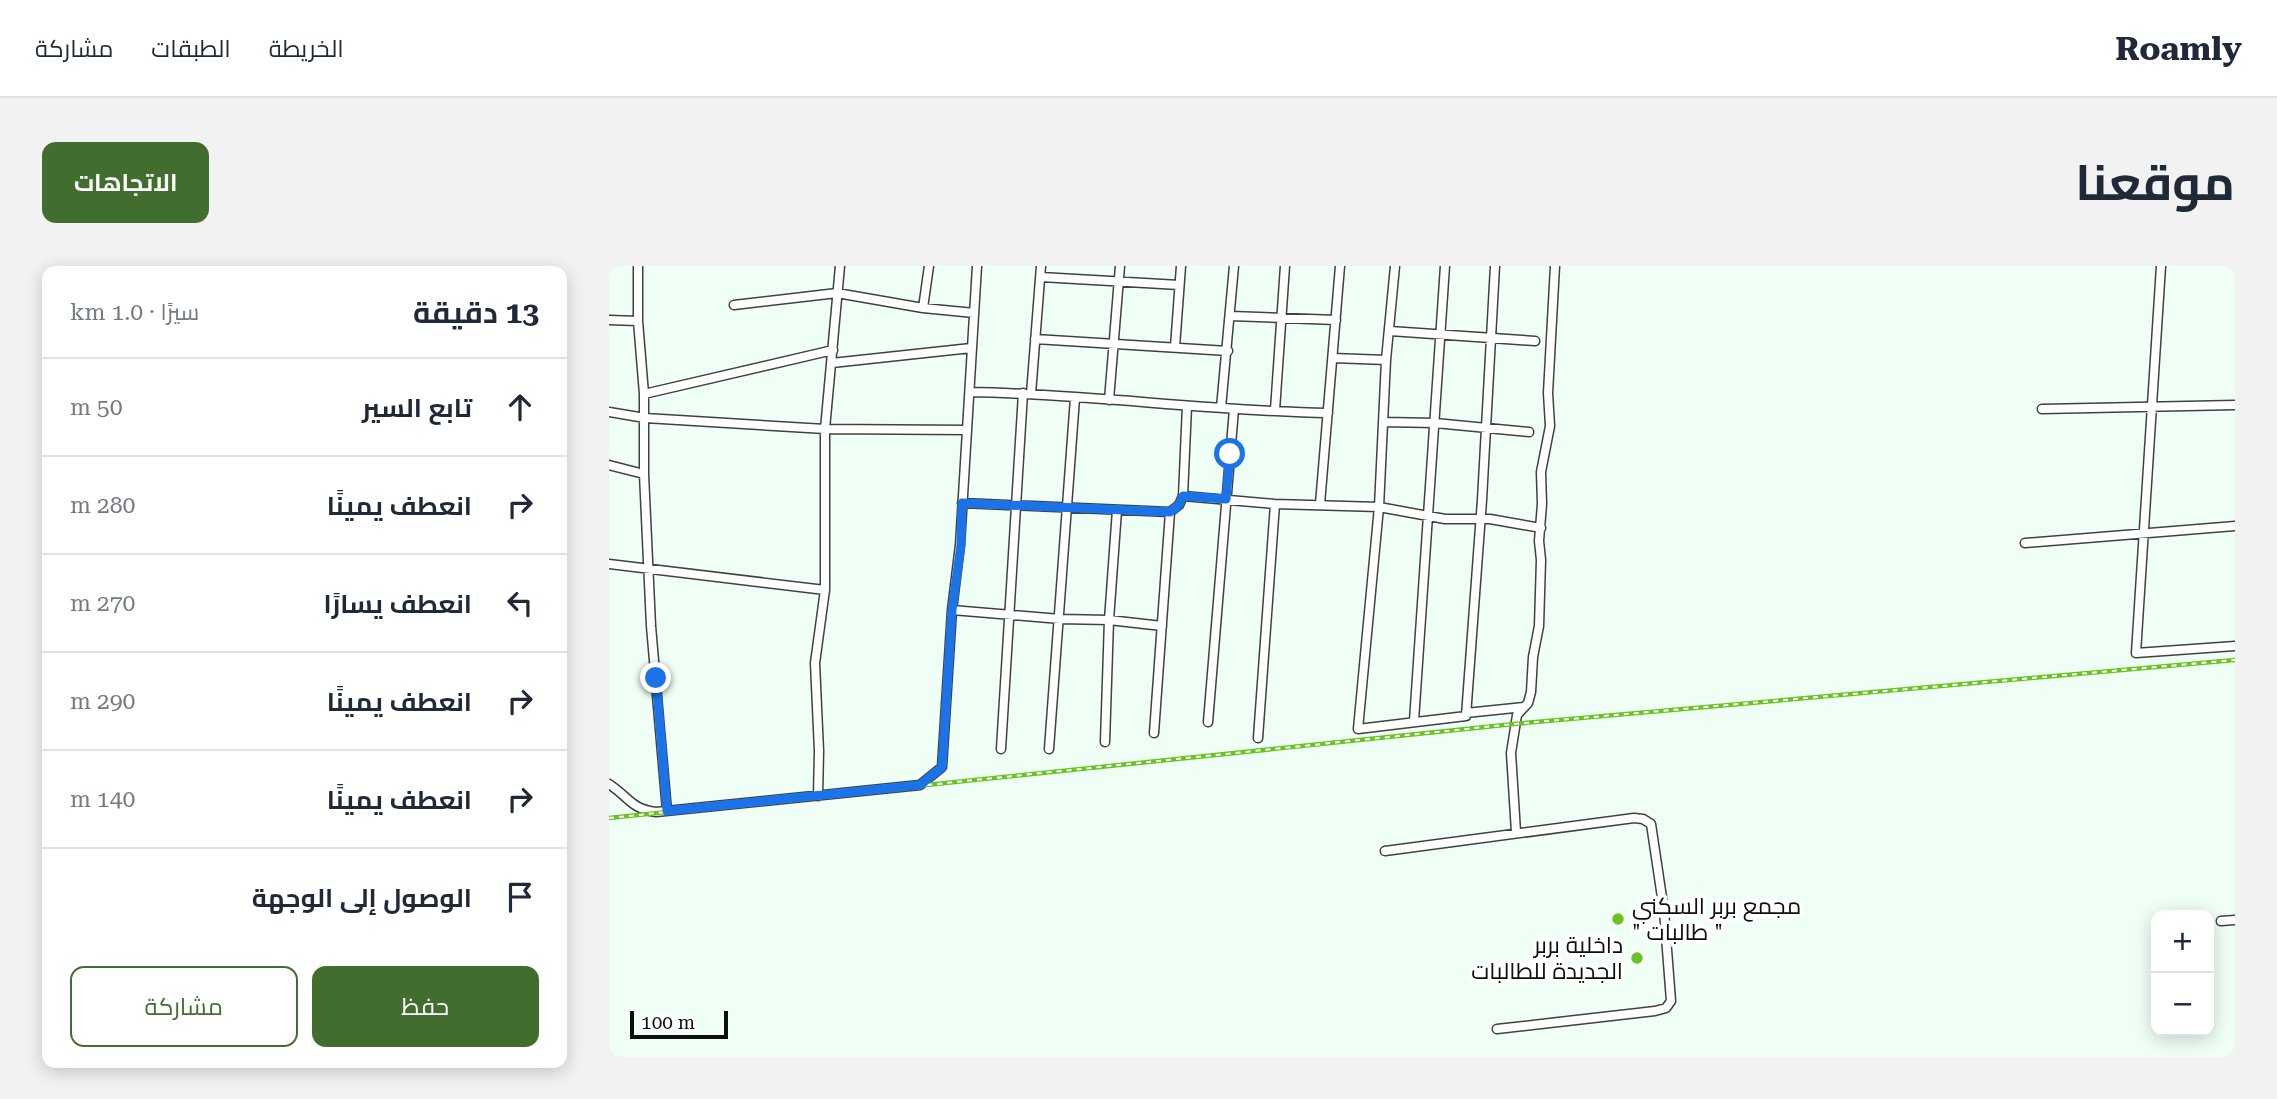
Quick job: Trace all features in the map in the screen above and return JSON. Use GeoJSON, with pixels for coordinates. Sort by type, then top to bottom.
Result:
{"type":"FeatureCollection","features":[{"type":"Feature","properties":{"kind":"street"},"geometry":{"type":"LineString","coordinates":[[638,266],[649,570],[667,811]]}},
{"type":"Feature","properties":{"kind":"street"},"geometry":{"type":"LineString","coordinates":[[818,796],[815,663],[825,590],[825,429],[840,266]]}},
{"type":"Feature","properties":{"kind":"street"},"geometry":{"type":"LineString","coordinates":[[923,308],[929,266]]}},
{"type":"Feature","properties":{"kind":"street"},"geometry":{"type":"LineString","coordinates":[[609,784],[639,810],[656,813],[920,785],[942,767],[952,610],[961,545],[977,266]]}},
{"type":"Feature","properties":{"kind":"street"},"geometry":{"type":"LineString","coordinates":[[1001,749],[1017,504],[1041,266]]}},
{"type":"Feature","properties":{"kind":"street"},"geometry":{"type":"LineString","coordinates":[[1109,400],[1120,266]]}},
{"type":"Feature","properties":{"kind":"street"},"geometry":{"type":"LineString","coordinates":[[1175,348],[1181,266]]}},
{"type":"Feature","properties":{"kind":"street"},"geometry":{"type":"LineString","coordinates":[[1221,408],[1234,266]]}},
{"type":"Feature","properties":{"kind":"street"},"geometry":{"type":"LineString","coordinates":[[1275,411],[1285,266]]}},
{"type":"Feature","properties":{"kind":"street"},"geometry":{"type":"LineString","coordinates":[[1320,505],[1340,266]]}},
{"type":"Feature","properties":{"kind":"street"},"geometry":{"type":"LineString","coordinates":[[1395,266],[1379,507],[1358,729],[1466,716],[1495,266]]}},
{"type":"Feature","properties":{"kind":"street"},"geometry":{"type":"LineString","coordinates":[[1413,721],[1445,266]]}},
{"type":"Feature","properties":{"kind":"street"},"geometry":{"type":"LineString","coordinates":[[1516,832],[1511,752],[1517,715],[1531,692],[1533,657],[1539,626],[1541,472],[1550,426],[1548,393],[1555,266]]}},
{"type":"Feature","properties":{"kind":"street"},"geometry":{"type":"LineString","coordinates":[[2161,266],[2136,653],[2235,646]]}},
{"type":"Feature","properties":{"kind":"street"},"geometry":{"type":"LineString","coordinates":[[1041,277],[1179,285]]}},
{"type":"Feature","properties":{"kind":"street"},"geometry":{"type":"LineString","coordinates":[[734,305],[837,293],[923,308],[974,313]]}},
{"type":"Feature","properties":{"kind":"street"},"geometry":{"type":"LineString","coordinates":[[1231,316],[1336,320]]}},
{"type":"Feature","properties":{"kind":"street"},"geometry":{"type":"LineString","coordinates":[[609,320],[638,321]]}},
{"type":"Feature","properties":{"kind":"street"},"geometry":{"type":"LineString","coordinates":[[1390,331],[1535,341]]}},
{"type":"Feature","properties":{"kind":"street"},"geometry":{"type":"LineString","coordinates":[[1035,339],[1228,351]]}},
{"type":"Feature","properties":{"kind":"street"},"geometry":{"type":"LineString","coordinates":[[832,363],[971,348]]}},
{"type":"Feature","properties":{"kind":"street"},"geometry":{"type":"LineString","coordinates":[[644,394],[833,350]]}},
{"type":"Feature","properties":{"kind":"street"},"geometry":{"type":"LineString","coordinates":[[1333,358],[1387,360]]}},
{"type":"Feature","properties":{"kind":"street"},"geometry":{"type":"LineString","coordinates":[[970,392],[1328,413]]}},
{"type":"Feature","properties":{"kind":"street"},"geometry":{"type":"LineString","coordinates":[[1049,749],[1075,398]]}},
{"type":"Feature","properties":{"kind":"street"},"geometry":{"type":"LineString","coordinates":[[962,503],[1170,512],[1179,505],[1183,496],[1187,405]]}},
{"type":"Feature","properties":{"kind":"street"},"geometry":{"type":"LineString","coordinates":[[2042,409],[2235,405]]}},
{"type":"Feature","properties":{"kind":"street"},"geometry":{"type":"LineString","coordinates":[[1208,722],[1234,409]]}},
{"type":"Feature","properties":{"kind":"street"},"geometry":{"type":"LineString","coordinates":[[609,412],[645,418],[825,429],[967,430]]}},
{"type":"Feature","properties":{"kind":"street"},"geometry":{"type":"LineString","coordinates":[[1384,422],[1435,423],[1529,432]]}},
{"type":"Feature","properties":{"kind":"street"},"geometry":{"type":"LineString","coordinates":[[609,465],[644,474]]}},
{"type":"Feature","properties":{"kind":"street"},"geometry":{"type":"LineString","coordinates":[[1183,496],[1379,507],[1445,519],[1480,519],[1541,528]]}},
{"type":"Feature","properties":{"kind":"street"},"geometry":{"type":"LineString","coordinates":[[1258,738],[1275,503]]}},
{"type":"Feature","properties":{"kind":"street"},"geometry":{"type":"LineString","coordinates":[[1105,742],[1109,620],[1117,510]]}},
{"type":"Feature","properties":{"kind":"street"},"geometry":{"type":"LineString","coordinates":[[1154,733],[1170,512]]}},
{"type":"Feature","properties":{"kind":"street"},"geometry":{"type":"LineString","coordinates":[[2025,543],[2235,526]]}},
{"type":"Feature","properties":{"kind":"street"},"geometry":{"type":"LineString","coordinates":[[609,564],[825,590]]}},
{"type":"Feature","properties":{"kind":"street"},"geometry":{"type":"LineString","coordinates":[[952,610],[1162,625]]}},
{"type":"Feature","properties":{"kind":"street"},"geometry":{"type":"LineString","coordinates":[[1466,712],[1524,707]]}},
{"type":"Feature","properties":{"kind":"street"},"geometry":{"type":"LineString","coordinates":[[1385,851],[1634,818],[1651,824],[1672,994],[1666,1008],[1497,1030]]}},
{"type":"Feature","properties":{"kind":"street"},"geometry":{"type":"LineString","coordinates":[[2221,921],[2235,920]]}},
{"type":"Feature","properties":{"kind":"railway"},"geometry":{"type":"LineString","coordinates":[[609,818],[1514,724],[2235,660]]}},
{"type":"Feature","properties":{"kind":"place","name":"مجمع بربر السكني \" طالبات \""},"geometry":{"type":"Point","coordinates":[1618,919]}},
{"type":"Feature","properties":{"kind":"place","name":"داخلية بربر الجديدة للطالبات"},"geometry":{"type":"Point","coordinates":[1637,958]}},
{"type":"Feature","properties":{"kind":"route"},"geometry":{"type":"LineString","coordinates":[[656,678],[667,811],[920,785],[942,767],[952,610],[961,545],[962,503],[1170,512],[1179,505],[1183,496],[1226,499],[1230,454]]}}]}
